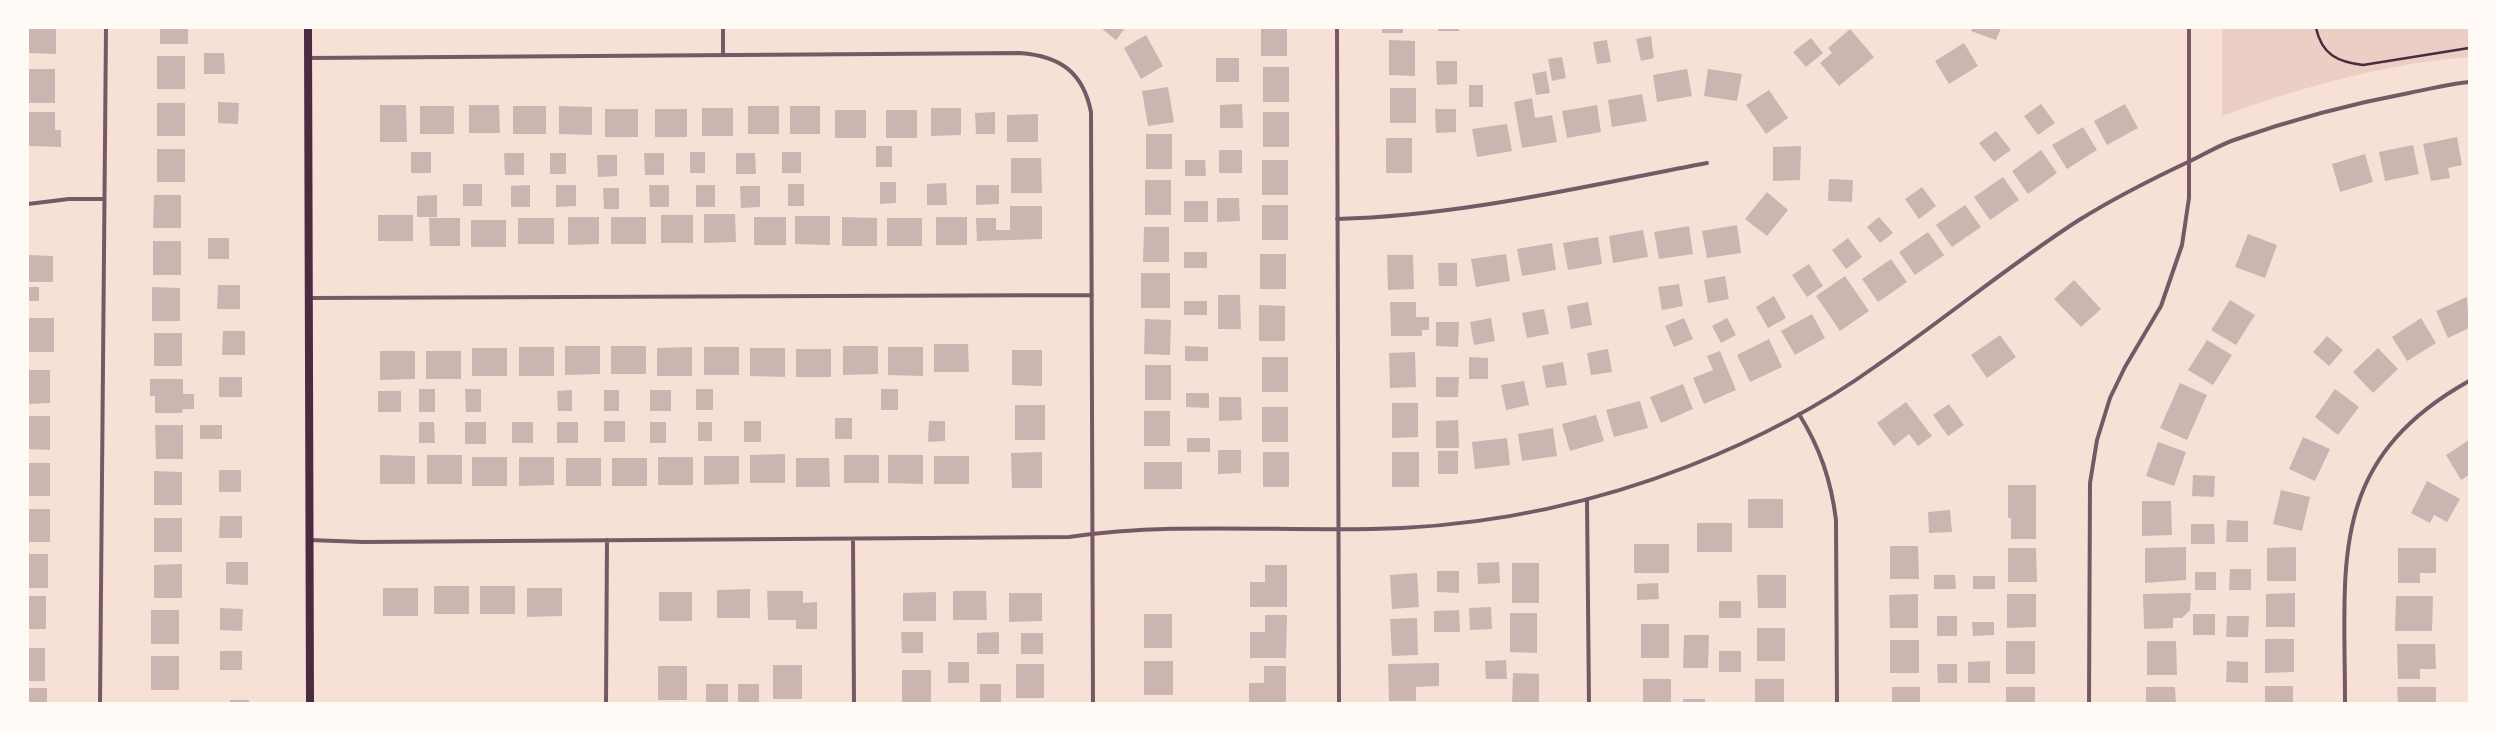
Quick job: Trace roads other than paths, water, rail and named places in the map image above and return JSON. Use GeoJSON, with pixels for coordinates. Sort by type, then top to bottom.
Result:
{"type":"FeatureCollection","features":[{"type":"Feature","properties":{"kind":"main road"},"geometry":{"type":"LineString","coordinates":[[308,28],[310,703]]}},
{"type":"Feature","properties":{"kind":"street"},"geometry":{"type":"LineString","coordinates":[[100,703],[106,28]]}},
{"type":"Feature","properties":{"kind":"street"},"geometry":{"type":"LineString","coordinates":[[723,28],[723,55]]}},
{"type":"Feature","properties":{"kind":"street"},"geometry":{"type":"LineString","coordinates":[[1337,28],[1340,529],[1339,703]]}},
{"type":"Feature","properties":{"kind":"street"},"geometry":{"type":"LineString","coordinates":[[2089,703],[2088,530],[2090,483],[2097,440],[2110,398],[2125,367],[2161,306],[2176,269],[2187,222],[2189,162],[2189,28]]}},
{"type":"Feature","properties":{"kind":"street"},"geometry":{"type":"LineString","coordinates":[[308,58],[1020,53],[1046,56],[1062,63],[1072,72],[1082,85],[1091,112],[1091,534],[1093,703]]}},
{"type":"Feature","properties":{"kind":"street"},"geometry":{"type":"LineString","coordinates":[[309,540],[371,542],[1069,537],[1118,530],[1401,528],[1471,522],[1531,512],[1587,499],[1690,466],[1745,441],[1798,414],[1876,366],[2006,270],[2081,219],[2161,174],[2231,141],[2322,112],[2379,99],[2469,82]]}},
{"type":"Feature","properties":{"kind":"street"},"geometry":{"type":"LineString","coordinates":[[1337,219],[1391,217],[1445,212],[1707,163]]}},
{"type":"Feature","properties":{"kind":"street"},"geometry":{"type":"LineString","coordinates":[[28,204],[69,199],[104,199]]}},
{"type":"Feature","properties":{"kind":"street"},"geometry":{"type":"LineString","coordinates":[[309,298],[1092,295]]}},
{"type":"Feature","properties":{"kind":"street"},"geometry":{"type":"LineString","coordinates":[[2345,703],[2345,566],[2352,520],[2363,488],[2384,452],[2413,419],[2441,396],[2469,381]]}},
{"type":"Feature","properties":{"kind":"street"},"geometry":{"type":"LineString","coordinates":[[1798,414],[1814,440],[1826,466],[1833,492],[1836,520],[1837,703]]}},
{"type":"Feature","properties":{"kind":"street"},"geometry":{"type":"LineString","coordinates":[[1587,499],[1589,703]]}},
{"type":"Feature","properties":{"kind":"street"},"geometry":{"type":"LineString","coordinates":[[853,539],[854,703]]}},
{"type":"Feature","properties":{"kind":"street"},"geometry":{"type":"LineString","coordinates":[[606,703],[607,540]]}}]}
